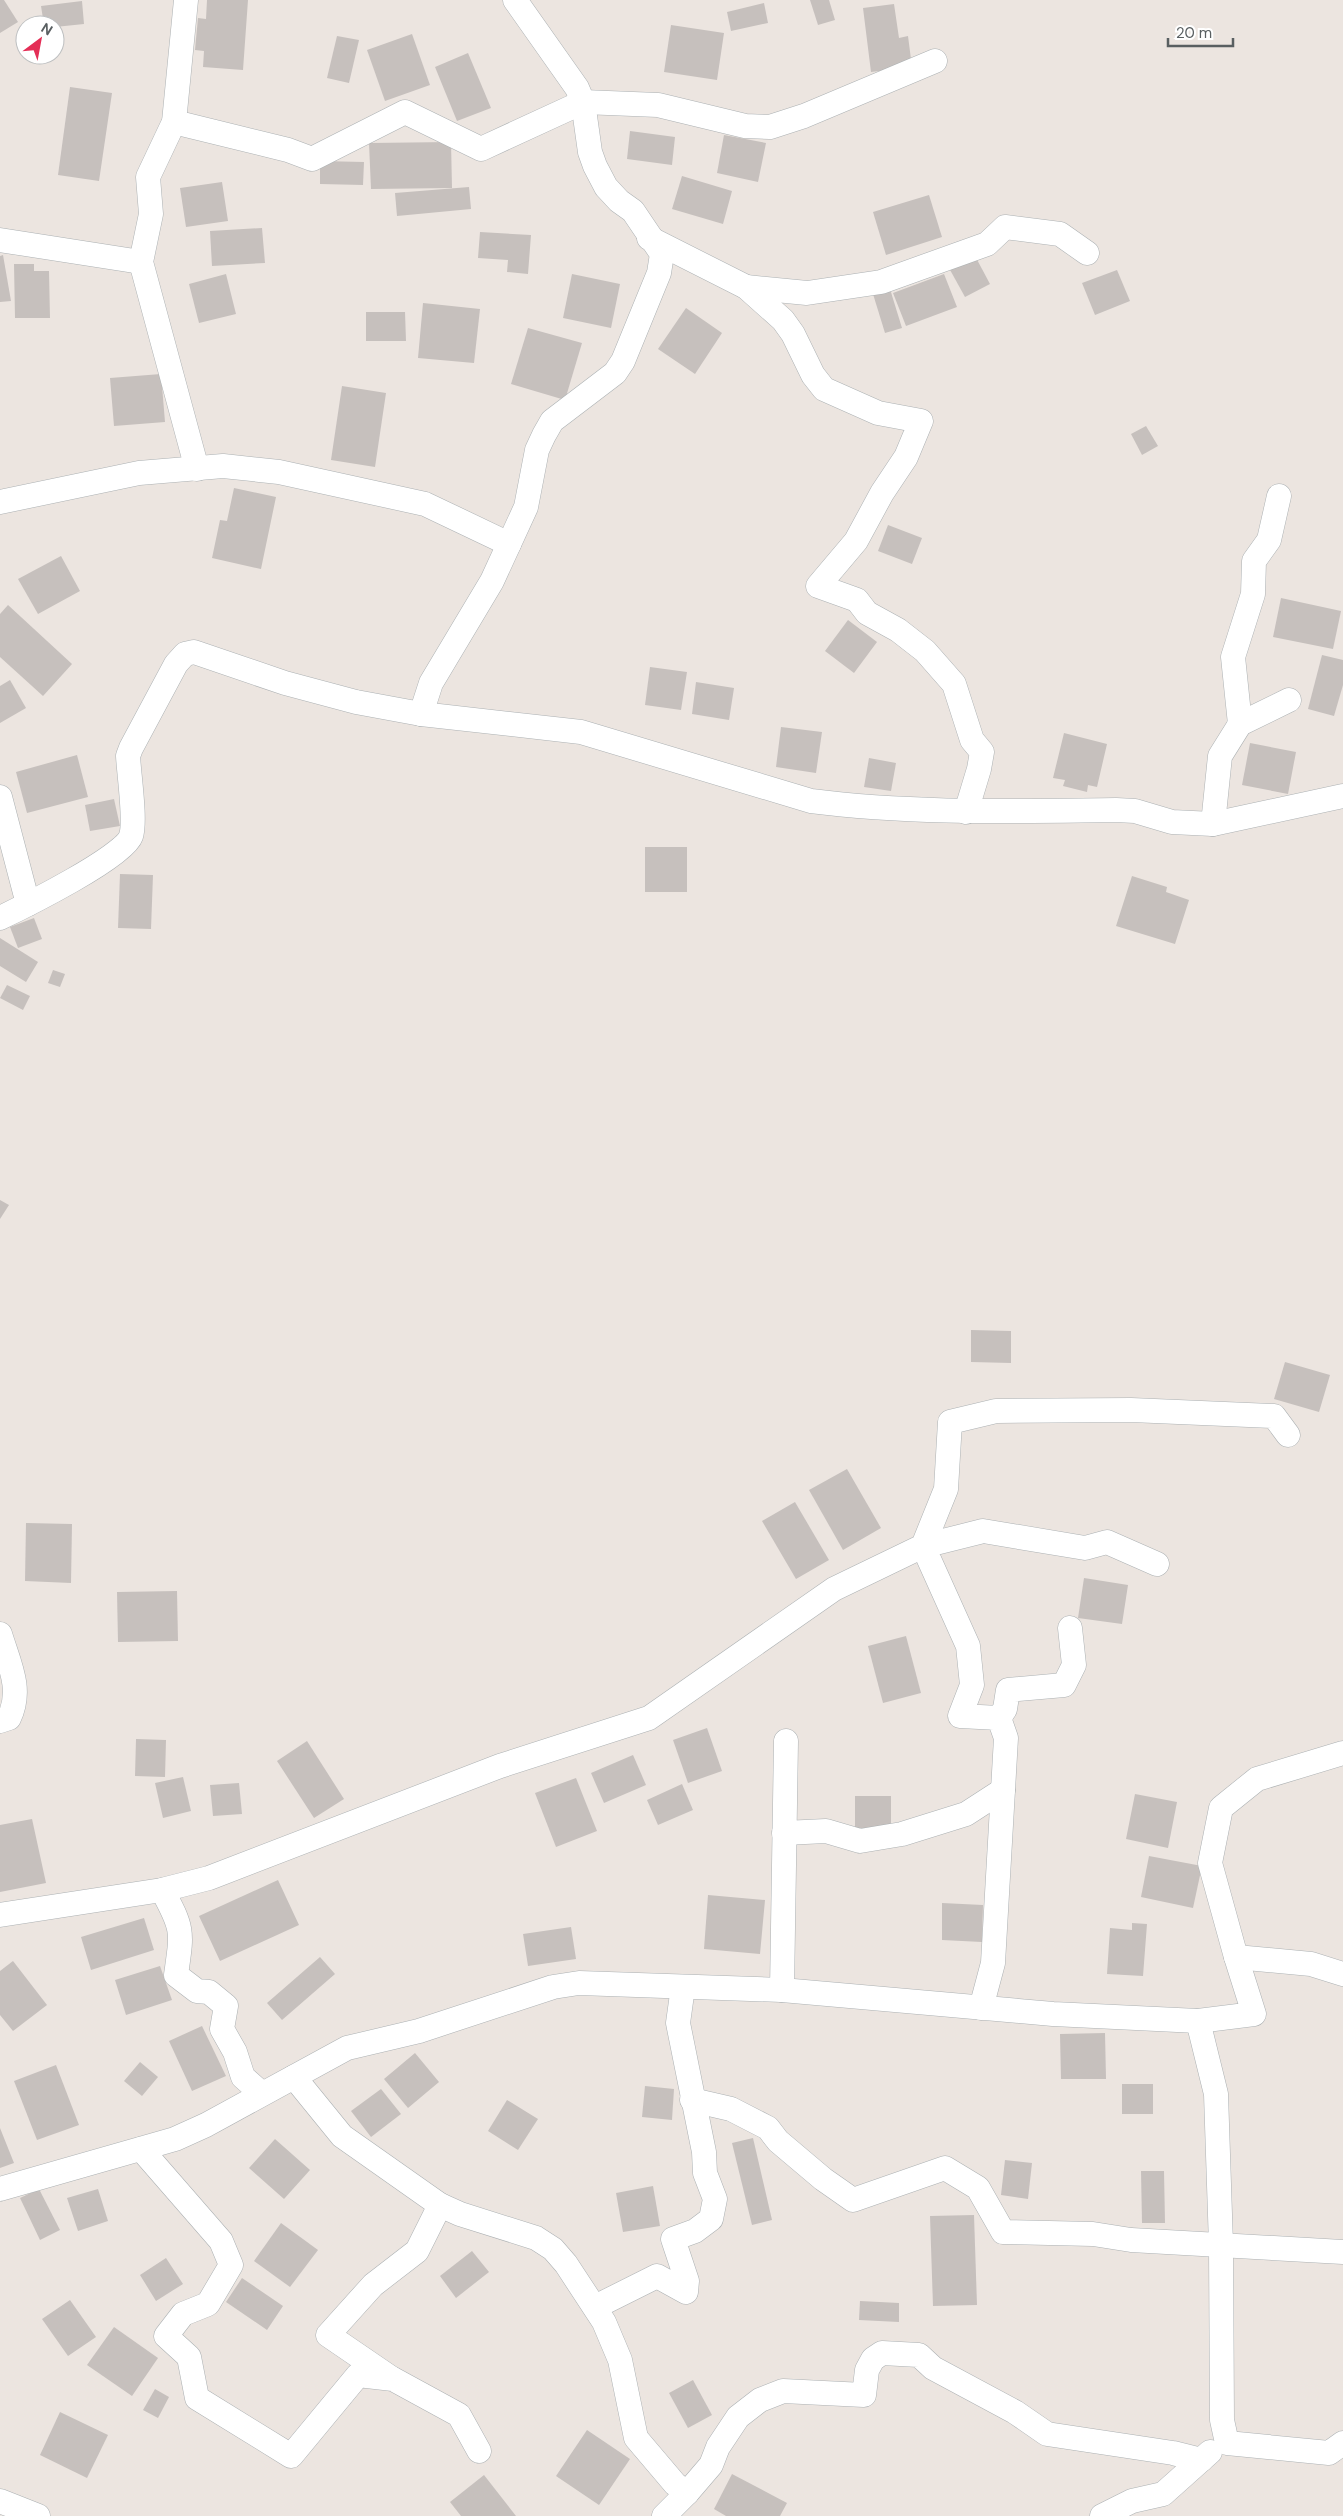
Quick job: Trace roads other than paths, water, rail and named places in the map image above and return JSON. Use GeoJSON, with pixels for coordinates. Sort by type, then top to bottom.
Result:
{"type":"FeatureCollection","features":[{"type":"Feature","properties":{"kind":"street"},"geometry":{"type":"LineString","coordinates":[[186,0],[174,122],[148,177],[151,214],[141,262],[197,469]]}},
{"type":"Feature","properties":{"kind":"street"},"geometry":{"type":"LineString","coordinates":[[421,714],[431,683],[492,581],[526,507],[537,450],[552,421],[615,373],[623,361],[659,273],[662,254],[649,238],[633,211],[619,201],[606,186],[590,152],[583,102],[577,88],[515,0]]}},
{"type":"Feature","properties":{"kind":"street"},"geometry":{"type":"LineString","coordinates":[[174,122],[288,150],[312,159],[405,112],[481,149],[583,102],[658,105],[746,126],[770,127],[804,116],[935,62]]}},
{"type":"Feature","properties":{"kind":"street"},"geometry":{"type":"LineString","coordinates":[[746,287],[807,293],[881,282],[987,244],[1005,227],[1060,234],[1087,253]]}},
{"type":"Feature","properties":{"kind":"street"},"geometry":{"type":"LineString","coordinates":[[649,238],[746,287],[783,320],[794,334],[813,375],[824,389],[878,412],[921,421],[906,457],[882,493],[856,541],[818,586],[857,600],[867,613],[898,630],[925,651],[954,684],[972,740],[982,752],[966,812]]}},
{"type":"Feature","properties":{"kind":"street"},"geometry":{"type":"LineString","coordinates":[[0,240],[141,262]]}},
{"type":"Feature","properties":{"kind":"street"},"geometry":{"type":"LineString","coordinates":[[0,502],[139,474],[223,466],[279,472],[425,504],[509,544]]}},
{"type":"Feature","properties":{"kind":"street"},"geometry":{"type":"LineString","coordinates":[[1240,724],[1233,656],[1253,594],[1254,561],[1269,540],[1279,496]]}},
{"type":"Feature","properties":{"kind":"street"},"geometry":{"type":"LineString","coordinates":[[0,918],[112,856],[127,844],[133,829],[128,756],[138,732],[176,664],[185,654],[194,652],[285,683],[356,702],[421,714],[581,732],[811,801],[966,812],[1135,811],[1172,822],[1213,824],[1343,796]]}},
{"type":"Feature","properties":{"kind":"street"},"geometry":{"type":"LineString","coordinates":[[1213,824],[1220,756],[1240,724],[1289,700]]}},
{"type":"Feature","properties":{"kind":"street"},"geometry":{"type":"LineString","coordinates":[[0,797],[28,904]]}},
{"type":"Feature","properties":{"kind":"street"},"geometry":{"type":"LineString","coordinates":[[999,1718],[960,1716],[972,1685],[968,1646],[923,1546],[946,1489],[950,1422],[996,1411],[1132,1410],[1274,1416],[1288,1435]]}},
{"type":"Feature","properties":{"kind":"street"},"geometry":{"type":"LineString","coordinates":[[0,1915],[162,1890],[219,1874],[500,1766],[649,1718],[834,1589],[923,1546],[983,1531],[1085,1548],[1107,1542],[1157,1564]]}},
{"type":"Feature","properties":{"kind":"street"},"geometry":{"type":"LineString","coordinates":[[999,1718],[1005,1709],[1008,1690],[1064,1686],[1074,1665],[1070,1628]]}},
{"type":"Feature","properties":{"kind":"street"},"geometry":{"type":"LineString","coordinates":[[0,1634],[16,1692],[15,1705],[9,1718],[0,1721]]}},
{"type":"Feature","properties":{"kind":"street"},"geometry":{"type":"LineString","coordinates":[[981,2008],[993,1963],[1006,1738],[999,1718]]}},
{"type":"Feature","properties":{"kind":"street"},"geometry":{"type":"LineString","coordinates":[[782,1990],[786,1741]]}},
{"type":"Feature","properties":{"kind":"street"},"geometry":{"type":"LineString","coordinates":[[0,2190],[175,2139],[206,2125],[261,2093],[347,2048],[419,2031],[553,1987],[579,1983],[782,1990],[1053,2014],[1198,2021],[1254,2014],[1210,1862],[1221,1808],[1257,1779],[1343,1752]]}},
{"type":"Feature","properties":{"kind":"street"},"geometry":{"type":"LineString","coordinates":[[784,1833],[826,1831],[860,1841],[902,1834],[966,1814],[1003,1790]]}},
{"type":"Feature","properties":{"kind":"street"},"geometry":{"type":"LineString","coordinates":[[162,1890],[177,1917],[182,1933],[176,1975],[197,1991],[209,1992],[226,2006],[222,2030],[235,2052],[243,2077],[261,2093]]}},
{"type":"Feature","properties":{"kind":"street"},"geometry":{"type":"LineString","coordinates":[[1236,1957],[1311,1964],[1343,1974]]}},
{"type":"Feature","properties":{"kind":"street"},"geometry":{"type":"LineString","coordinates":[[595,2307],[657,2276],[686,2292],[687,2281],[673,2239],[695,2231],[711,2219],[715,2199],[705,2173],[704,2152],[678,2023],[682,1987]]}},
{"type":"Feature","properties":{"kind":"street"},"geometry":{"type":"LineString","coordinates":[[1198,2021],[1216,2094],[1221,2245],[1222,2420],[1227,2443]]}},
{"type":"Feature","properties":{"kind":"street"},"geometry":{"type":"LineString","coordinates":[[294,2077],[342,2136],[440,2205],[460,2214],[536,2238],[553,2249],[566,2264],[595,2307],[620,2360],[636,2438],[675,2484],[687,2493]]}},
{"type":"Feature","properties":{"kind":"street"},"geometry":{"type":"LineString","coordinates":[[692,2100],[731,2109],[768,2128],[778,2140],[816,2173],[853,2200],[945,2168],[978,2188],[1002,2232],[1093,2234],[1131,2240],[1343,2252]]}},
{"type":"Feature","properties":{"kind":"street"},"geometry":{"type":"LineString","coordinates":[[141,2149],[221,2241],[231,2265],[208,2304],[183,2314],[166,2336],[189,2356],[197,2398],[291,2456],[358,2376],[393,2380]]}},
{"type":"Feature","properties":{"kind":"street"},"geometry":{"type":"LineString","coordinates":[[440,2205],[417,2251],[373,2285],[328,2334],[393,2380],[459,2415],[479,2451]]}},
{"type":"Feature","properties":{"kind":"street"},"geometry":{"type":"LineString","coordinates":[[664,2516],[711,2466],[718,2446],[738,2416],[752,2406],[783,2391],[864,2396],[867,2370],[873,2359],[882,2353],[919,2355],[933,2368],[1015,2412],[1047,2434],[1174,2453],[1201,2460]]}},
{"type":"Feature","properties":{"kind":"street"},"geometry":{"type":"LineString","coordinates":[[1102,2516],[1132,2501],[1163,2494],[1201,2460],[1227,2443],[1329,2454],[1343,2443]]}},
{"type":"Feature","properties":{"kind":"street"},"geometry":{"type":"LineString","coordinates":[[0,2502],[38,2516]]}}]}
